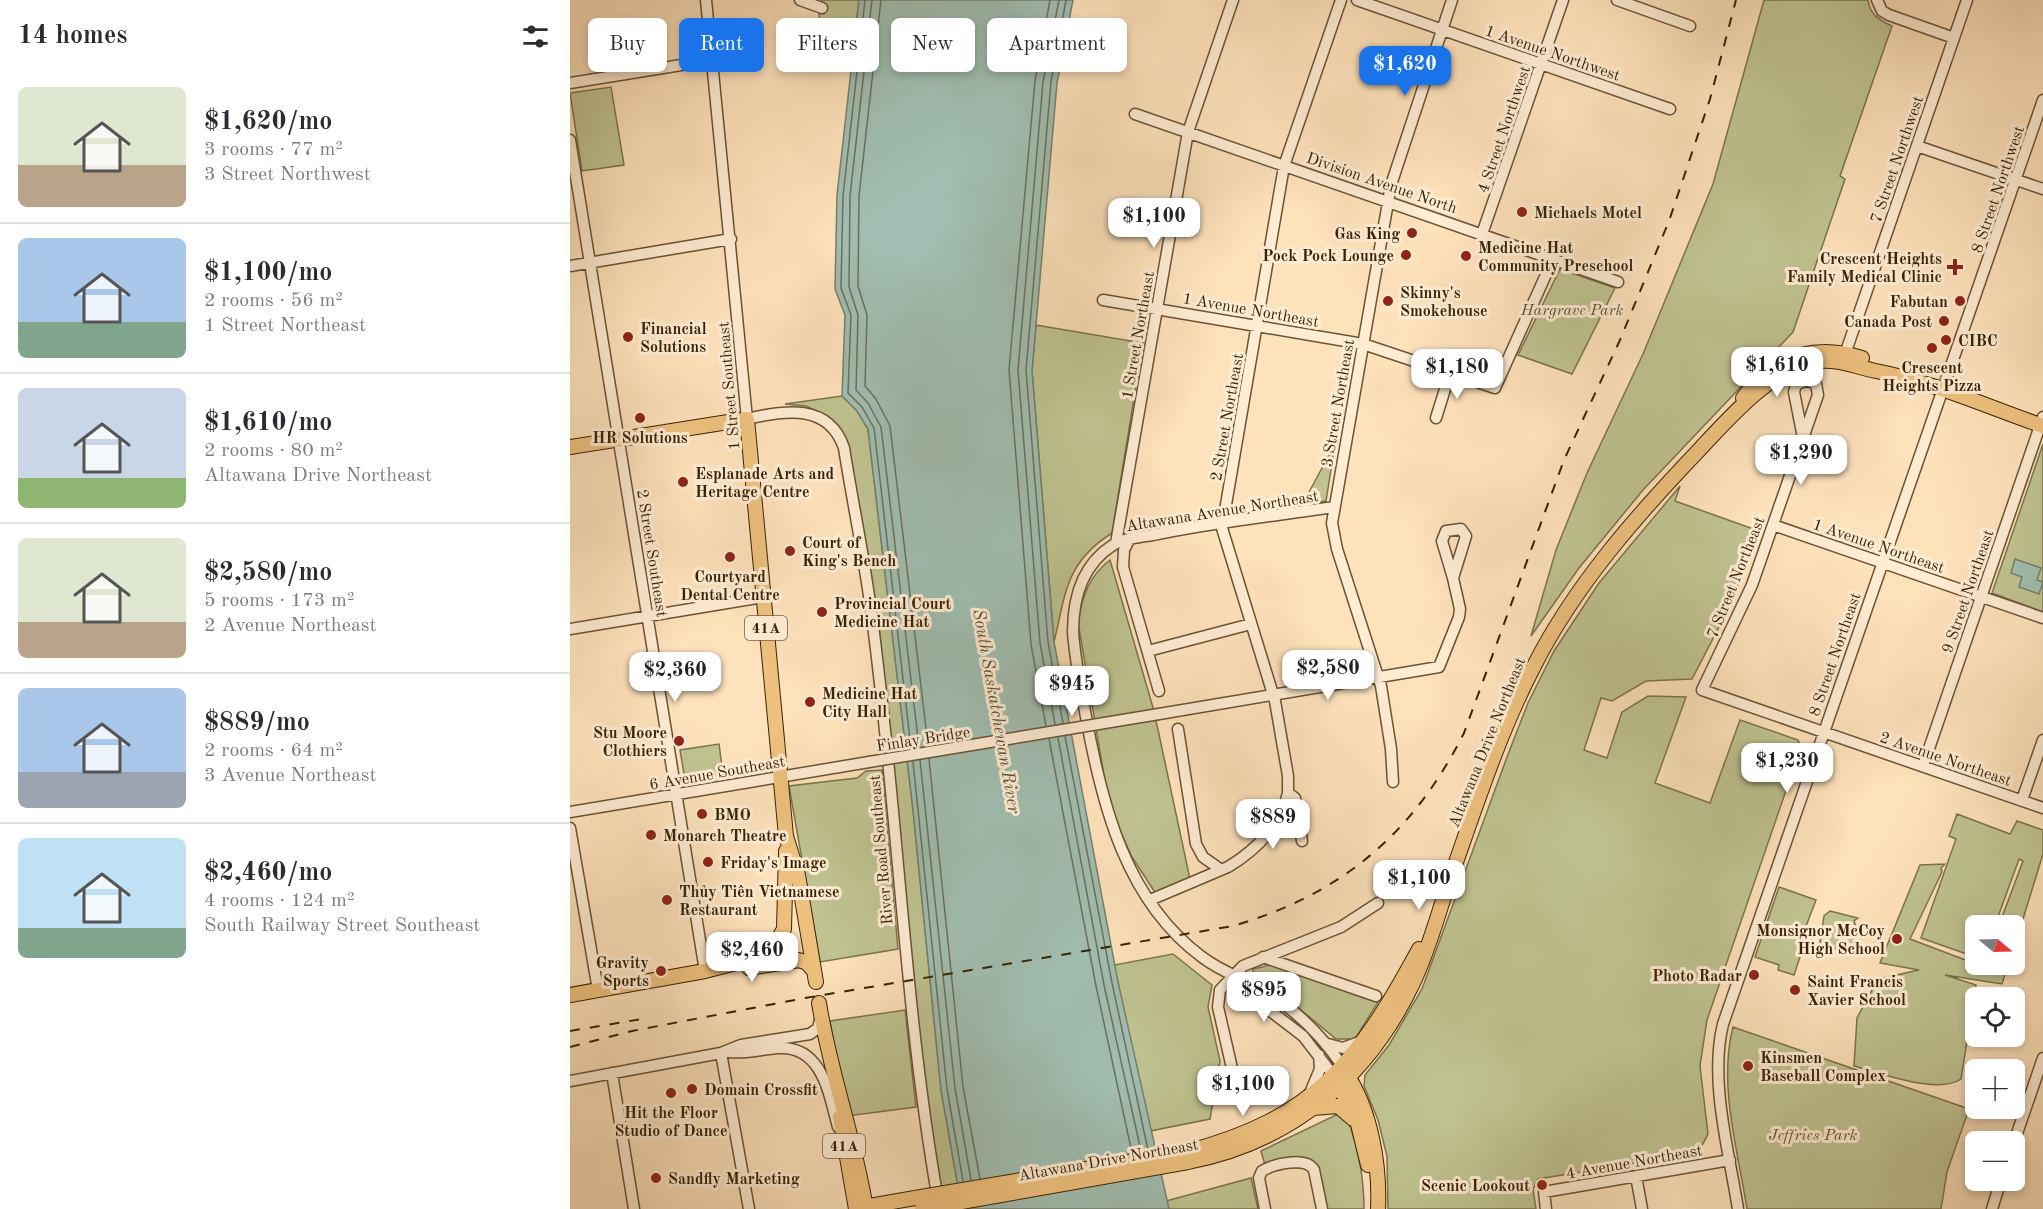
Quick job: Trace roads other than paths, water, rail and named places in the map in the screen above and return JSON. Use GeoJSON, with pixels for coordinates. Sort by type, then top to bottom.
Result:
{"type":"FeatureCollection","features":[{"type":"Feature","properties":{"kind":"main road","name":"Altawana Drive Northeast"},"geometry":{"type":"LineString","coordinates":[[859,1208],[897,1200],[919,1203],[1187,1157],[1219,1156],[1249,1146],[1276,1133],[1342,1077],[1378,1043],[1410,990],[1426,952],[1496,753],[1522,691],[1545,644],[1581,588],[1627,530],[1727,421],[1749,390],[1772,369],[1800,354],[1844,358]]}},
{"type":"Feature","properties":{"kind":"main road"},"geometry":{"type":"LineString","coordinates":[[1844,358],[1875,362],[1894,373],[2042,422]]}},
{"type":"Feature","properties":{"kind":"main road"},"geometry":{"type":"LineString","coordinates":[[570,447],[747,418]]}},
{"type":"Feature","properties":{"kind":"main road","name":"1 Street Southeast"},"geometry":{"type":"LineString","coordinates":[[705,971],[722,972],[794,960],[807,963],[815,976],[798,875],[786,836],[747,418]]}},
{"type":"Feature","properties":{"kind":"main road"},"geometry":{"type":"LineString","coordinates":[[570,995],[705,971],[763,956],[780,939],[786,916],[786,836]]}},
{"type":"Feature","properties":{"kind":"main road","name":"Altawana Drive Northeast"},"geometry":{"type":"LineString","coordinates":[[1342,1077],[1410,967],[1447,888]]}},
{"type":"Feature","properties":{"kind":"main road","name":"41A"},"geometry":{"type":"LineString","coordinates":[[820,1009],[835,1085],[841,1135],[859,1208]]}},
{"type":"Feature","properties":{"kind":"main road"},"geometry":{"type":"LineString","coordinates":[[1342,1077],[1358,1124],[1367,1162],[1369,1209]]}},
{"type":"Feature","properties":{"kind":"main road"},"geometry":{"type":"LineString","coordinates":[[1342,1077],[1373,1143],[1378,1209]]}},
{"type":"Feature","properties":{"kind":"main road","name":"41A"},"geometry":{"type":"LineString","coordinates":[[835,1085],[844,1110],[860,1176],[859,1208]]}},
{"type":"Feature","properties":{"kind":"main road"},"geometry":{"type":"LineString","coordinates":[[1310,1103],[1338,1106],[1358,1124]]}},
{"type":"Feature","properties":{"kind":"main road"},"geometry":{"type":"LineString","coordinates":[[860,1176],[874,1192],[897,1200]]}},
{"type":"Feature","properties":{"kind":"street","name":"1 Street Southeast"},"geometry":{"type":"LineString","coordinates":[[706,0],[708,18]]}},
{"type":"Feature","properties":{"kind":"street"},"geometry":{"type":"LineString","coordinates":[[800,0],[822,8]]}},
{"type":"Feature","properties":{"kind":"street","name":"1 Street Northeast"},"geometry":{"type":"LineString","coordinates":[[1116,543],[1188,132],[1233,0]]}},
{"type":"Feature","properties":{"kind":"street","name":"2 Street Northeast"},"geometry":{"type":"LineString","coordinates":[[1302,841],[1295,798],[1288,793],[1288,776],[1273,695],[1222,523],[1284,166],[1341,0]]}},
{"type":"Feature","properties":{"kind":"street","name":"1 Avenue Northwest"},"geometry":{"type":"LineString","coordinates":[[1357,0],[1670,109]]}},
{"type":"Feature","properties":{"kind":"street","name":"3 Street Northeast"},"geometry":{"type":"LineString","coordinates":[[1393,782],[1391,749],[1377,678],[1333,534],[1334,507],[1388,201],[1395,172],[1452,0]]}},
{"type":"Feature","properties":{"kind":"street","name":"4 Street Northwest"},"geometry":{"type":"LineString","coordinates":[[1482,234],[1563,0]]}},
{"type":"Feature","properties":{"kind":"street"},"geometry":{"type":"LineString","coordinates":[[1617,0],[1690,26]]}},
{"type":"Feature","properties":{"kind":"street"},"geometry":{"type":"LineString","coordinates":[[1877,0],[1882,11],[1888,15],[1954,38]]}},
{"type":"Feature","properties":{"kind":"street","name":"7 Street Northwest"},"geometry":{"type":"LineString","coordinates":[[1844,358],[1967,0]]}},
{"type":"Feature","properties":{"kind":"street"},"geometry":{"type":"LineString","coordinates":[[570,84],[679,66]]}},
{"type":"Feature","properties":{"kind":"street","name":"1 Street Southeast"},"geometry":{"type":"LineString","coordinates":[[713,72],[747,418]]}},
{"type":"Feature","properties":{"kind":"street","name":"8 Street Northwest"},"geometry":{"type":"LineString","coordinates":[[1943,390],[2043,100]]}},
{"type":"Feature","properties":{"kind":"street","name":"Division Avenue North"},"geometry":{"type":"LineString","coordinates":[[1135,114],[1618,282]]}},
{"type":"Feature","properties":{"kind":"street","name":"2 Street Southeast"},"geometry":{"type":"LineString","coordinates":[[570,140],[705,971]]}},
{"type":"Feature","properties":{"kind":"street"},"geometry":{"type":"LineString","coordinates":[[1917,146],[2043,189]]}},
{"type":"Feature","properties":{"kind":"street"},"geometry":{"type":"LineString","coordinates":[[570,266],[731,239]]}},
{"type":"Feature","properties":{"kind":"street","name":"1 Avenue Northeast"},"geometry":{"type":"LineString","coordinates":[[1103,300],[1363,344],[1495,388],[1553,259]]}},
{"type":"Feature","properties":{"kind":"street"},"geometry":{"type":"LineString","coordinates":[[1436,418],[1450,373]]}},
{"type":"Feature","properties":{"kind":"street","name":"7 Street Northeast"},"geometry":{"type":"LineString","coordinates":[[1702,690],[1742,610],[1803,438],[1818,391],[1816,384],[1806,380],[1796,385],[1794,392],[1803,438]]}},
{"type":"Feature","properties":{"kind":"street","name":"8 Street Northeast"},"geometry":{"type":"LineString","coordinates":[[1738,1209],[1718,1073],[1719,1041],[1823,732],[1943,390]]}},
{"type":"Feature","properties":{"kind":"street","name":"River Road Southeast"},"geometry":{"type":"LineString","coordinates":[[747,418],[800,412],[827,421],[841,439],[844,448],[872,618],[911,1018],[922,1107],[940,1209]]}},
{"type":"Feature","properties":{"kind":"street","name":"9 Street Northeast"},"geometry":{"type":"LineString","coordinates":[[1923,766],[2042,422]]}},
{"type":"Feature","properties":{"kind":"street","name":"Altawana Avenue Northeast"},"geometry":{"type":"LineString","coordinates":[[1116,543],[1222,523],[1334,507]]}},
{"type":"Feature","properties":{"kind":"street","name":"1 Avenue Northeast"},"geometry":{"type":"LineString","coordinates":[[1773,525],[2043,618]]}},
{"type":"Feature","properties":{"kind":"street"},"geometry":{"type":"LineString","coordinates":[[1129,540],[1123,555],[1123,567],[1159,691]]}},
{"type":"Feature","properties":{"kind":"street"},"geometry":{"type":"LineString","coordinates":[[1116,543],[1087,570],[1078,590],[1073,618],[1074,646],[1103,799],[1118,842],[1150,900],[1189,947],[1231,976],[1261,989],[1291,1008],[1328,1044],[1342,1077]]}},
{"type":"Feature","properties":{"kind":"street"},"geometry":{"type":"LineString","coordinates":[[1098,558],[1114,559],[1123,567]]}},
{"type":"Feature","properties":{"kind":"street"},"geometry":{"type":"LineString","coordinates":[[1273,695],[1439,667],[1459,617],[1460,609],[1454,578]]}},
{"type":"Feature","properties":{"kind":"street"},"geometry":{"type":"LineString","coordinates":[[570,629],[763,597]]}},
{"type":"Feature","properties":{"kind":"street"},"geometry":{"type":"LineString","coordinates":[[1148,651],[1251,624]]}},
{"type":"Feature","properties":{"kind":"street","name":"2 Avenue Northeast"},"geometry":{"type":"LineString","coordinates":[[1702,690],[2043,808]]}},
{"type":"Feature","properties":{"kind":"street","name":"Finlay Bridge"},"geometry":{"type":"LineString","coordinates":[[869,762],[1273,695]]}},
{"type":"Feature","properties":{"kind":"street"},"geometry":{"type":"LineString","coordinates":[[1178,729],[1196,844],[1203,857],[1220,869]]}},
{"type":"Feature","properties":{"kind":"street"},"geometry":{"type":"LineString","coordinates":[[2022,800],[2043,740]]}},
{"type":"Feature","properties":{"kind":"street","name":"6 Avenue Southeast"},"geometry":{"type":"LineString","coordinates":[[570,812],[869,762]]}},
{"type":"Feature","properties":{"kind":"street"},"geometry":{"type":"LineString","coordinates":[[1150,900],[1239,860],[1267,835],[1279,818],[1288,793]]}},
{"type":"Feature","properties":{"kind":"street"},"geometry":{"type":"LineString","coordinates":[[570,828],[598,990]]}},
{"type":"Feature","properties":{"kind":"street"},"geometry":{"type":"LineString","coordinates":[[1232,1098],[1234,1077],[1218,1007],[1220,990],[1243,966],[1341,927],[1378,903]]}},
{"type":"Feature","properties":{"kind":"street"},"geometry":{"type":"LineString","coordinates":[[1263,957],[1376,996]]}},
{"type":"Feature","properties":{"kind":"street"},"geometry":{"type":"LineString","coordinates":[[1231,976],[1244,991],[1285,1020],[1342,1077]]}},
{"type":"Feature","properties":{"kind":"street"},"geometry":{"type":"LineString","coordinates":[[570,1081],[724,1052],[741,1045],[810,1034],[818,1028],[820,1009]]}},
{"type":"Feature","properties":{"kind":"street"},"geometry":{"type":"LineString","coordinates":[[1328,1044],[1343,1048],[1365,1040]]}},
{"type":"Feature","properties":{"kind":"street"},"geometry":{"type":"LineString","coordinates":[[724,1052],[741,1054],[781,1048],[807,1056],[818,1066],[824,1078],[841,1135]]}},
{"type":"Feature","properties":{"kind":"street"},"geometry":{"type":"LineString","coordinates":[[724,1052],[747,1207]]}},
{"type":"Feature","properties":{"kind":"street"},"geometry":{"type":"LineString","coordinates":[[1310,1103],[1320,1069],[1318,1052]]}},
{"type":"Feature","properties":{"kind":"street"},"geometry":{"type":"LineString","coordinates":[[2018,1131],[2043,1058]]}},
{"type":"Feature","properties":{"kind":"street"},"geometry":{"type":"LineString","coordinates":[[612,1073],[634,1209]]}},
{"type":"Feature","properties":{"kind":"street","name":"4 Avenue Northeast"},"geometry":{"type":"LineString","coordinates":[[1546,1209],[1544,1192],[1730,1160]]}},
{"type":"Feature","properties":{"kind":"street"},"geometry":{"type":"LineString","coordinates":[[1265,1209],[1259,1178],[1262,1171],[1302,1161],[1311,1165],[1314,1170],[1322,1209]]}},
{"type":"Feature","properties":{"kind":"street"},"geometry":{"type":"LineString","coordinates":[[1636,1176],[1642,1209]]}},
{"type":"Feature","properties":{"kind":"street"},"geometry":{"type":"LineString","coordinates":[[1992,1209],[1998,1191]]}},
{"type":"Feature","properties":{"kind":"water","name":"South Saskatchewan River"},"geometry":{"type":"Polygon","coordinates":[[[859,0],[1073,0],[1070,18],[987,18],[987,72],[1059,72],[1032,371],[1054,642],[1118,982],[1169,1209],[962,1209],[941,1090],[913,810],[868,429],[857,411],[842,396],[845,315],[835,289],[837,195],[851,72],[879,72],[879,18],[857,18],[859,0]]]}},
{"type":"Feature","properties":{"kind":"water"},"geometry":{"type":"Polygon","coordinates":[[[2015,559],[2041,568],[2037,580],[2043,582],[2039,594],[2019,587],[2022,577],[2011,573],[2015,559]]]}},
{"type":"Feature","properties":{"kind":"railway"},"geometry":{"type":"LineString","coordinates":[[570,1047],[632,1031],[805,998],[1233,926],[1272,913],[1308,897],[1341,878],[1370,855],[1397,830],[1422,801],[1444,769],[1464,733],[1564,460],[1620,340],[1669,221],[1710,99],[1736,0]]}},
{"type":"Feature","properties":{"kind":"railway"},"geometry":{"type":"LineString","coordinates":[[570,1031],[642,1019]]}},
{"type":"Feature","properties":{"kind":"place","name":"Michaels Motel"},"geometry":{"type":"Point","coordinates":[1522,212]}},
{"type":"Feature","properties":{"kind":"place","name":"Gas King"},"geometry":{"type":"Point","coordinates":[1412,233]}},
{"type":"Feature","properties":{"kind":"place","name":"Pock Pock Lounge"},"geometry":{"type":"Point","coordinates":[1406,255]}},
{"type":"Feature","properties":{"kind":"place","name":"Medicine Hat Community Preschool"},"geometry":{"type":"Point","coordinates":[1466,256]}},
{"type":"Feature","properties":{"kind":"place","name":"Crescent Heights Family Medical Clinic"},"geometry":{"type":"Point","coordinates":[1955,267]}},
{"type":"Feature","properties":{"kind":"place","name":"Skinny's Smokehouse"},"geometry":{"type":"Point","coordinates":[1388,301]}},
{"type":"Feature","properties":{"kind":"place","name":"Fabutan"},"geometry":{"type":"Point","coordinates":[1960,301]}},
{"type":"Feature","properties":{"kind":"place","name":"Canada Post"},"geometry":{"type":"Point","coordinates":[1944,321]}},
{"type":"Feature","properties":{"kind":"place","name":"Financial Solutions"},"geometry":{"type":"Point","coordinates":[628,337]}},
{"type":"Feature","properties":{"kind":"place","name":"CIBC"},"geometry":{"type":"Point","coordinates":[1946,340]}},
{"type":"Feature","properties":{"kind":"place","name":"Crescent Heights Pizza"},"geometry":{"type":"Point","coordinates":[1932,348]}},
{"type":"Feature","properties":{"kind":"place","name":"HR Solutions"},"geometry":{"type":"Point","coordinates":[640,418]}},
{"type":"Feature","properties":{"kind":"place","name":"Esplanade Arts and Heritage Centre"},"geometry":{"type":"Point","coordinates":[683,482]}},
{"type":"Feature","properties":{"kind":"place","name":"Court of King's Bench"},"geometry":{"type":"Point","coordinates":[790,551]}},
{"type":"Feature","properties":{"kind":"place","name":"Courtyard Dental Centre"},"geometry":{"type":"Point","coordinates":[730,557]}},
{"type":"Feature","properties":{"kind":"place","name":"Provincial Court Medicine Hat"},"geometry":{"type":"Point","coordinates":[822,612]}},
{"type":"Feature","properties":{"kind":"place","name":"Medicine Hat City Hall"},"geometry":{"type":"Point","coordinates":[810,702]}},
{"type":"Feature","properties":{"kind":"place","name":"Stu Moore Clothiers"},"geometry":{"type":"Point","coordinates":[679,741]}},
{"type":"Feature","properties":{"kind":"place","name":"BMO"},"geometry":{"type":"Point","coordinates":[702,814]}},
{"type":"Feature","properties":{"kind":"place","name":"Monarch Theatre"},"geometry":{"type":"Point","coordinates":[651,835]}},
{"type":"Feature","properties":{"kind":"place","name":"Friday's Image"},"geometry":{"type":"Point","coordinates":[708,862]}},
{"type":"Feature","properties":{"kind":"place","name":"Thủy Tiên Vietnamese Restaurant"},"geometry":{"type":"Point","coordinates":[667,900]}},
{"type":"Feature","properties":{"kind":"place","name":"Monsignor McCoy High School"},"geometry":{"type":"Point","coordinates":[1897,939]}},
{"type":"Feature","properties":{"kind":"place","name":"Gravity Sports"},"geometry":{"type":"Point","coordinates":[661,971]}},
{"type":"Feature","properties":{"kind":"place","name":"Photo Radar"},"geometry":{"type":"Point","coordinates":[1754,975]}},
{"type":"Feature","properties":{"kind":"place","name":"Saint Francis Xavier School"},"geometry":{"type":"Point","coordinates":[1795,990]}},
{"type":"Feature","properties":{"kind":"place","name":"Kinsmen Baseball Complex"},"geometry":{"type":"Point","coordinates":[1748,1066]}},
{"type":"Feature","properties":{"kind":"place","name":"Domain Crossfit"},"geometry":{"type":"Point","coordinates":[692,1089]}},
{"type":"Feature","properties":{"kind":"place","name":"Hit the Floor Studio of Dance"},"geometry":{"type":"Point","coordinates":[671,1093]}},
{"type":"Feature","properties":{"kind":"place","name":"Sandfly Marketing"},"geometry":{"type":"Point","coordinates":[656,1178]}},
{"type":"Feature","properties":{"kind":"place","name":"Scenic Lookout"},"geometry":{"type":"Point","coordinates":[1542,1185]}},
{"type":"Feature","properties":{"kind":"park label","name":"Hargrave Park"},"geometry":{"type":"Point","coordinates":[1572,309]}},
{"type":"Feature","properties":{"kind":"park label","name":"Jeffries Park"},"geometry":{"type":"Point","coordinates":[1813,1134]}}]}
